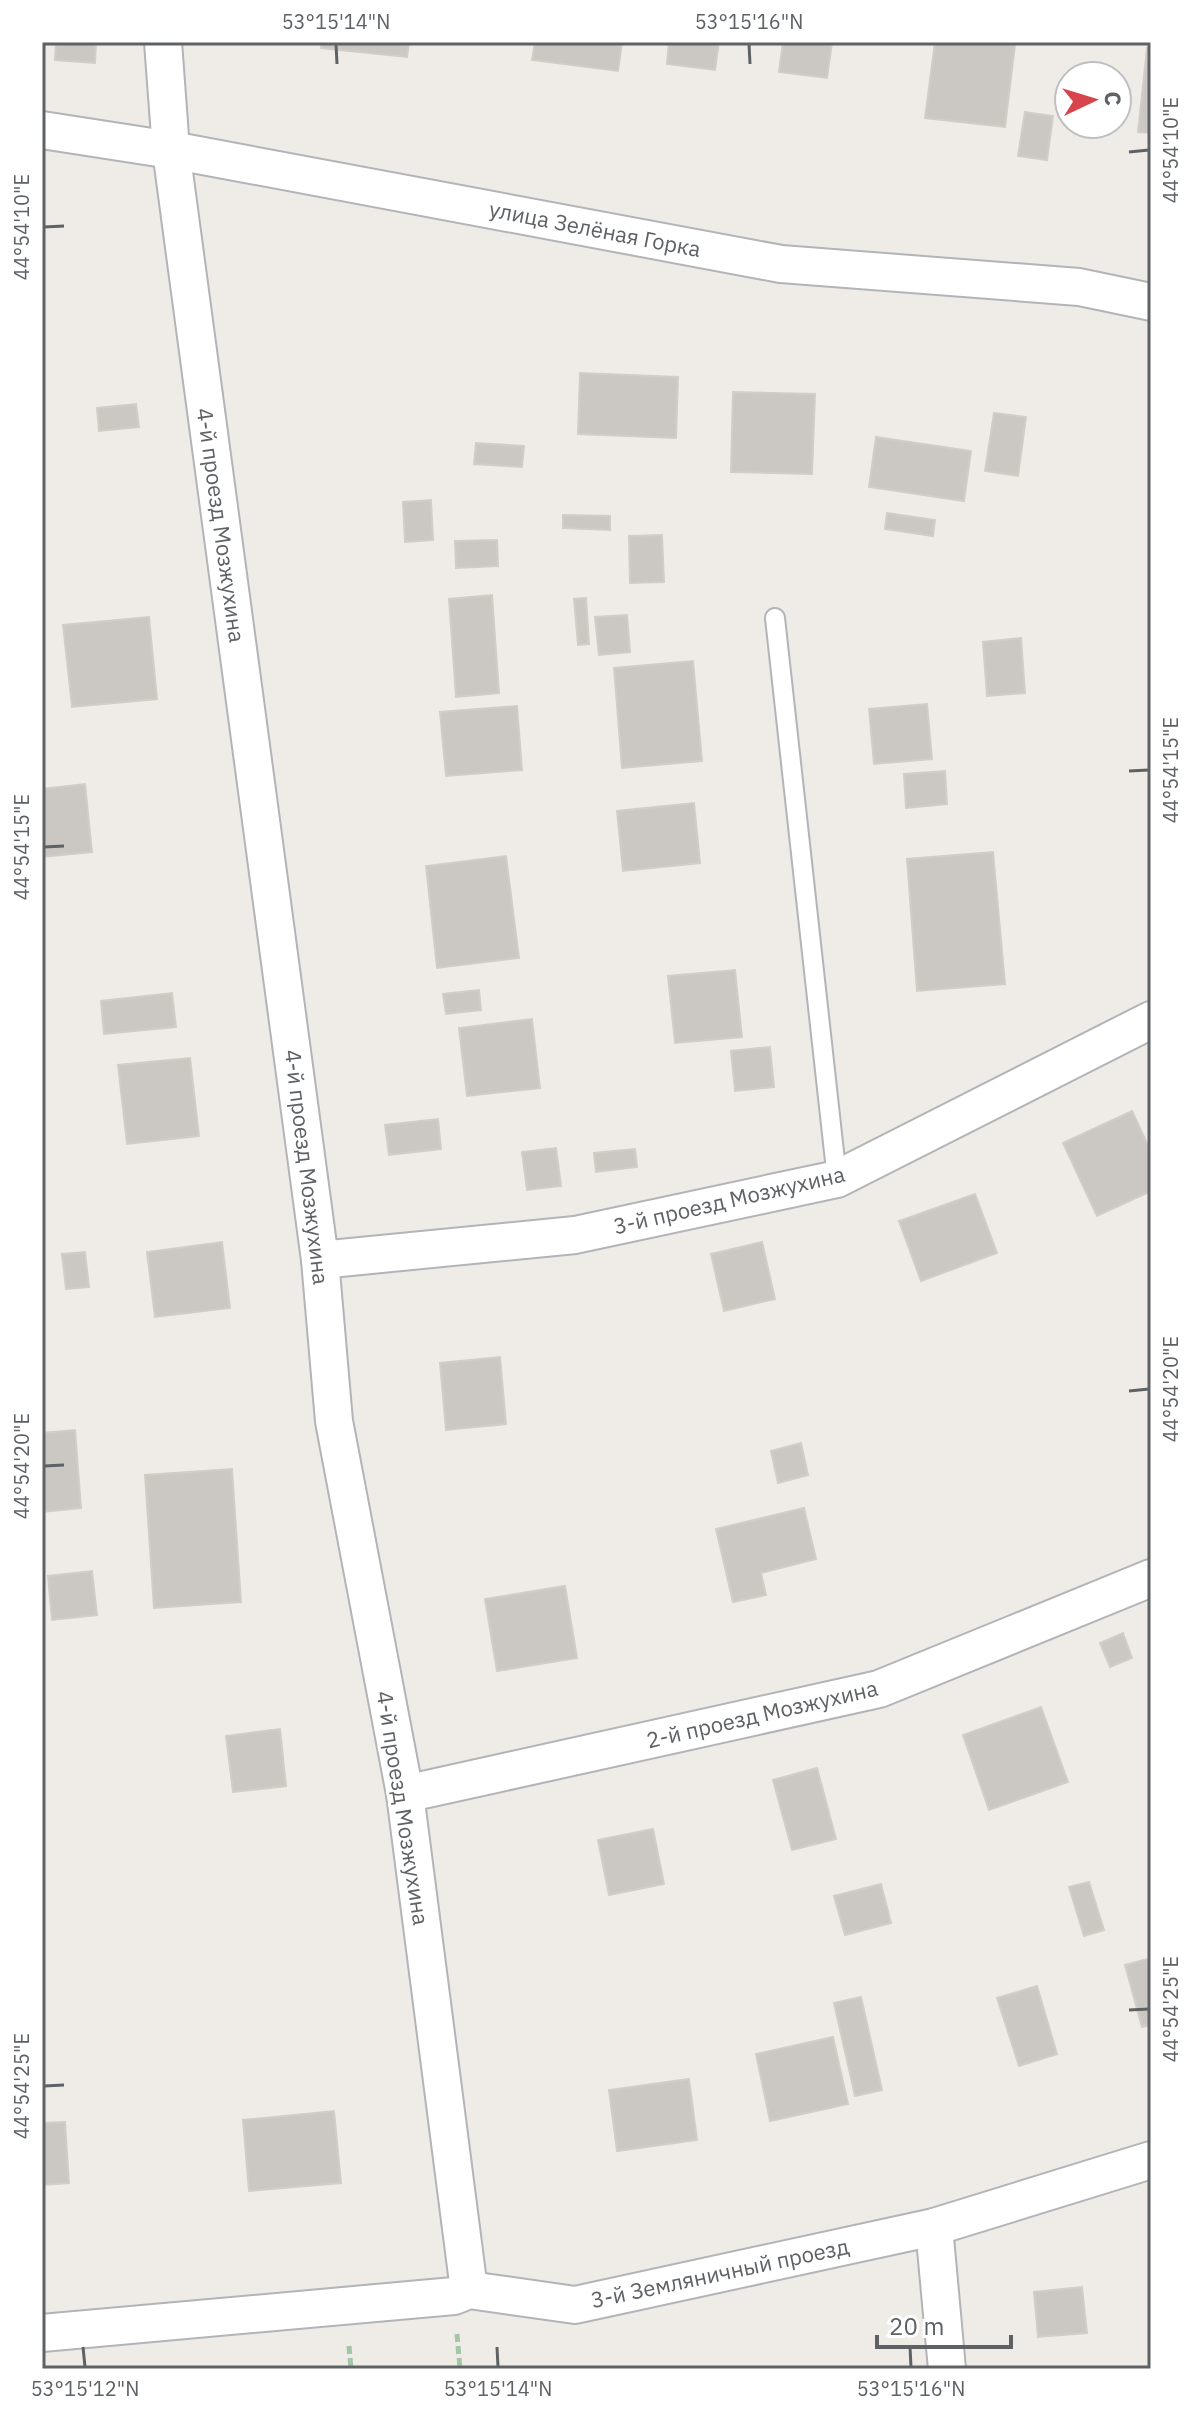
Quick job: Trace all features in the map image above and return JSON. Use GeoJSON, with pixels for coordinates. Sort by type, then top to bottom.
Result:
{"type":"FeatureCollection","features":[{"type":"Feature","properties":{"kind":"street","name":"4-й проезд Мозжухина"},"geometry":{"type":"LineString","coordinates":[[163,42],[171,150],[320,1260],[334,1421],[405,1794],[469,2290]]}},
{"type":"Feature","properties":{"kind":"street","name":"улица Зелёная Горка"},"geometry":{"type":"LineString","coordinates":[[42,130],[171,150],[781,264],[1079,287],[1151,302]]}},
{"type":"Feature","properties":{"kind":"street","name":"3-й проезд Мозжухина"},"geometry":{"type":"LineString","coordinates":[[320,1260],[575,1235],[837,1179],[1151,1020]]}},
{"type":"Feature","properties":{"kind":"street","name":"2-й проезд Мозжухина"},"geometry":{"type":"LineString","coordinates":[[405,1794],[879,1689],[1151,1578]]}},
{"type":"Feature","properties":{"kind":"street","name":"3-й Земляничный проезд"},"geometry":{"type":"LineString","coordinates":[[42,2333],[454,2296],[469,2290],[575,2305],[934,2227],[1151,2160]]}},
{"type":"Feature","properties":{"kind":"street"},"geometry":{"type":"LineString","coordinates":[[934,2227],[947,2369]]}},
{"type":"Feature","properties":{"kind":"lane"},"geometry":{"type":"LineString","coordinates":[[775,618],[837,1179]]}},
{"type":"Feature","properties":{"kind":"building"},"geometry":{"type":"Polygon","coordinates":[[[56,42],[96,42],[95,63],[55,60],[56,42]]]}},
{"type":"Feature","properties":{"kind":"building"},"geometry":{"type":"Polygon","coordinates":[[[322,42],[409,42],[407,57],[321,48],[322,42]]]}},
{"type":"Feature","properties":{"kind":"building"},"geometry":{"type":"Polygon","coordinates":[[[535,42],[622,42],[618,71],[532,60],[535,42]]]}},
{"type":"Feature","properties":{"kind":"building"},"geometry":{"type":"Polygon","coordinates":[[[669,42],[719,42],[715,70],[667,64],[669,42]]]}},
{"type":"Feature","properties":{"kind":"building"},"geometry":{"type":"Polygon","coordinates":[[[783,42],[832,42],[827,78],[779,72],[783,42]]]}},
{"type":"Feature","properties":{"kind":"building"},"geometry":{"type":"Polygon","coordinates":[[[935,42],[1015,45],[1005,127],[925,118],[935,42]]]}},
{"type":"Feature","properties":{"kind":"building"},"geometry":{"type":"Polygon","coordinates":[[[1147,48],[1151,48],[1151,133],[1138,132],[1147,48]]]}},
{"type":"Feature","properties":{"kind":"building"},"geometry":{"type":"Polygon","coordinates":[[[1025,112],[1053,116],[1047,160],[1018,156],[1025,112]]]}},
{"type":"Feature","properties":{"kind":"building"},"geometry":{"type":"Polygon","coordinates":[[[580,373],[678,377],[676,438],[578,434],[580,373]]]}},
{"type":"Feature","properties":{"kind":"building"},"geometry":{"type":"Polygon","coordinates":[[[733,392],[815,394],[812,474],[731,472],[733,392]]]}},
{"type":"Feature","properties":{"kind":"building"},"geometry":{"type":"Polygon","coordinates":[[[136,404],[139,427],[99,431],[97,408],[136,404]]]}},
{"type":"Feature","properties":{"kind":"building"},"geometry":{"type":"Polygon","coordinates":[[[994,413],[1026,417],[1018,476],[985,471],[994,413]]]}},
{"type":"Feature","properties":{"kind":"building"},"geometry":{"type":"Polygon","coordinates":[[[876,437],[971,451],[964,501],[869,487],[876,437]]]}},
{"type":"Feature","properties":{"kind":"building"},"geometry":{"type":"Polygon","coordinates":[[[476,443],[524,446],[522,467],[474,464],[476,443]]]}},
{"type":"Feature","properties":{"kind":"building"},"geometry":{"type":"Polygon","coordinates":[[[431,500],[433,540],[405,542],[403,502],[431,500]]]}},
{"type":"Feature","properties":{"kind":"building"},"geometry":{"type":"Polygon","coordinates":[[[887,513],[935,520],[933,536],[885,529],[887,513]]]}},
{"type":"Feature","properties":{"kind":"building"},"geometry":{"type":"Polygon","coordinates":[[[563,515],[610,516],[610,530],[563,528],[563,515]]]}},
{"type":"Feature","properties":{"kind":"building"},"geometry":{"type":"Polygon","coordinates":[[[662,535],[664,582],[630,583],[629,536],[662,535]]]}},
{"type":"Feature","properties":{"kind":"building"},"geometry":{"type":"Polygon","coordinates":[[[497,540],[498,566],[456,568],[455,541],[497,540]]]}},
{"type":"Feature","properties":{"kind":"building"},"geometry":{"type":"Polygon","coordinates":[[[492,595],[499,693],[456,697],[449,599],[492,595]]]}},
{"type":"Feature","properties":{"kind":"building"},"geometry":{"type":"Polygon","coordinates":[[[586,598],[589,644],[578,645],[574,599],[586,598]]]}},
{"type":"Feature","properties":{"kind":"building"},"geometry":{"type":"Polygon","coordinates":[[[627,615],[630,652],[599,655],[595,617],[627,615]]]}},
{"type":"Feature","properties":{"kind":"building"},"geometry":{"type":"Polygon","coordinates":[[[149,617],[157,699],[72,707],[63,625],[149,617]]]}},
{"type":"Feature","properties":{"kind":"building"},"geometry":{"type":"Polygon","coordinates":[[[1021,638],[1025,693],[987,696],[983,642],[1021,638]]]}},
{"type":"Feature","properties":{"kind":"building"},"geometry":{"type":"Polygon","coordinates":[[[693,661],[702,761],[622,768],[614,668],[693,661]]]}},
{"type":"Feature","properties":{"kind":"building"},"geometry":{"type":"Polygon","coordinates":[[[927,704],[932,759],[874,764],[869,709],[927,704]]]}},
{"type":"Feature","properties":{"kind":"building"},"geometry":{"type":"Polygon","coordinates":[[[517,706],[522,770],[446,776],[440,712],[517,706]]]}},
{"type":"Feature","properties":{"kind":"building"},"geometry":{"type":"Polygon","coordinates":[[[945,771],[947,804],[906,808],[904,774],[945,771]]]}},
{"type":"Feature","properties":{"kind":"building"},"geometry":{"type":"Polygon","coordinates":[[[85,784],[92,852],[42,857],[42,789],[85,784]]]}},
{"type":"Feature","properties":{"kind":"building"},"geometry":{"type":"Polygon","coordinates":[[[694,803],[700,863],[623,871],[617,811],[694,803]]]}},
{"type":"Feature","properties":{"kind":"building"},"geometry":{"type":"Polygon","coordinates":[[[993,852],[1005,984],[917,991],[907,859],[993,852]]]}},
{"type":"Feature","properties":{"kind":"building"},"geometry":{"type":"Polygon","coordinates":[[[506,856],[519,958],[437,968],[426,866],[506,856]]]}},
{"type":"Feature","properties":{"kind":"building"},"geometry":{"type":"Polygon","coordinates":[[[735,970],[742,1037],[675,1043],[668,976],[735,970]]]}},
{"type":"Feature","properties":{"kind":"building"},"geometry":{"type":"Polygon","coordinates":[[[479,990],[481,1010],[446,1014],[443,994],[479,990]]]}},
{"type":"Feature","properties":{"kind":"building"},"geometry":{"type":"Polygon","coordinates":[[[172,993],[176,1027],[104,1034],[101,1001],[172,993]]]}},
{"type":"Feature","properties":{"kind":"building"},"geometry":{"type":"Polygon","coordinates":[[[532,1019],[540,1088],[467,1096],[459,1028],[532,1019]]]}},
{"type":"Feature","properties":{"kind":"building"},"geometry":{"type":"Polygon","coordinates":[[[770,1047],[774,1087],[735,1091],[731,1051],[770,1047]]]}},
{"type":"Feature","properties":{"kind":"building"},"geometry":{"type":"Polygon","coordinates":[[[190,1058],[199,1136],[127,1144],[118,1065],[190,1058]]]}},
{"type":"Feature","properties":{"kind":"building"},"geometry":{"type":"Polygon","coordinates":[[[1132,1111],[1151,1152],[1151,1191],[1097,1216],[1063,1143],[1132,1111]]]}},
{"type":"Feature","properties":{"kind":"building"},"geometry":{"type":"Polygon","coordinates":[[[438,1119],[441,1149],[389,1155],[385,1125],[438,1119]]]}},
{"type":"Feature","properties":{"kind":"building"},"geometry":{"type":"Polygon","coordinates":[[[556,1148],[561,1186],[527,1190],[522,1152],[556,1148]]]}},
{"type":"Feature","properties":{"kind":"building"},"geometry":{"type":"Polygon","coordinates":[[[635,1149],[637,1167],[596,1172],[594,1153],[635,1149]]]}},
{"type":"Feature","properties":{"kind":"building"},"geometry":{"type":"Polygon","coordinates":[[[975,1194],[997,1253],[921,1281],[899,1221],[975,1194]]]}},
{"type":"Feature","properties":{"kind":"building"},"geometry":{"type":"Polygon","coordinates":[[[222,1242],[230,1308],[155,1317],[147,1252],[222,1242]]]}},
{"type":"Feature","properties":{"kind":"building"},"geometry":{"type":"Polygon","coordinates":[[[762,1242],[775,1299],[724,1311],[711,1254],[762,1242]]]}},
{"type":"Feature","properties":{"kind":"building"},"geometry":{"type":"Polygon","coordinates":[[[85,1252],[89,1287],[66,1289],[62,1254],[85,1252]]]}},
{"type":"Feature","properties":{"kind":"building"},"geometry":{"type":"Polygon","coordinates":[[[500,1357],[506,1424],[446,1430],[440,1363],[500,1357]]]}},
{"type":"Feature","properties":{"kind":"building"},"geometry":{"type":"Polygon","coordinates":[[[75,1430],[81,1508],[42,1512],[42,1433],[75,1430]]]}},
{"type":"Feature","properties":{"kind":"building"},"geometry":{"type":"Polygon","coordinates":[[[801,1443],[808,1475],[778,1483],[771,1451],[801,1443]]]}},
{"type":"Feature","properties":{"kind":"building"},"geometry":{"type":"Polygon","coordinates":[[[232,1469],[241,1602],[154,1608],[145,1475],[232,1469]]]}},
{"type":"Feature","properties":{"kind":"building"},"geometry":{"type":"Polygon","coordinates":[[[804,1508],[816,1559],[761,1573],[766,1595],[733,1602],[716,1529],[804,1508]]]}},
{"type":"Feature","properties":{"kind":"building"},"geometry":{"type":"Polygon","coordinates":[[[92,1571],[97,1615],[52,1620],[48,1576],[92,1571]]]}},
{"type":"Feature","properties":{"kind":"building"},"geometry":{"type":"Polygon","coordinates":[[[565,1586],[577,1658],[497,1671],[485,1599],[565,1586]]]}},
{"type":"Feature","properties":{"kind":"building"},"geometry":{"type":"Polygon","coordinates":[[[1123,1633],[1132,1658],[1110,1667],[1100,1643],[1123,1633]]]}},
{"type":"Feature","properties":{"kind":"building"},"geometry":{"type":"Polygon","coordinates":[[[1041,1707],[1068,1782],[989,1810],[963,1735],[1041,1707]]]}},
{"type":"Feature","properties":{"kind":"building"},"geometry":{"type":"Polygon","coordinates":[[[280,1729],[286,1786],[233,1792],[226,1736],[280,1729]]]}},
{"type":"Feature","properties":{"kind":"building"},"geometry":{"type":"Polygon","coordinates":[[[817,1768],[836,1839],[792,1850],[773,1780],[817,1768]]]}},
{"type":"Feature","properties":{"kind":"building"},"geometry":{"type":"Polygon","coordinates":[[[653,1829],[664,1884],[609,1895],[598,1840],[653,1829]]]}},
{"type":"Feature","properties":{"kind":"building"},"geometry":{"type":"Polygon","coordinates":[[[1089,1882],[1104,1930],[1084,1936],[1069,1887],[1089,1882]]]}},
{"type":"Feature","properties":{"kind":"building"},"geometry":{"type":"Polygon","coordinates":[[[881,1884],[891,1923],[845,1935],[834,1896],[881,1884]]]}},
{"type":"Feature","properties":{"kind":"building"},"geometry":{"type":"Polygon","coordinates":[[[1151,1958],[1151,2025],[1142,2027],[1125,1965],[1151,1958]]]}},
{"type":"Feature","properties":{"kind":"building"},"geometry":{"type":"Polygon","coordinates":[[[1037,1986],[1057,2054],[1019,2066],[997,1998],[1037,1986]]]}},
{"type":"Feature","properties":{"kind":"building"},"geometry":{"type":"Polygon","coordinates":[[[861,1997],[882,2090],[855,2096],[834,2003],[861,1997]]]}},
{"type":"Feature","properties":{"kind":"building"},"geometry":{"type":"Polygon","coordinates":[[[833,2037],[848,2104],[770,2121],[756,2054],[833,2037]]]}},
{"type":"Feature","properties":{"kind":"building"},"geometry":{"type":"Polygon","coordinates":[[[689,2079],[697,2140],[617,2151],[609,2090],[689,2079]]]}},
{"type":"Feature","properties":{"kind":"building"},"geometry":{"type":"Polygon","coordinates":[[[334,2111],[341,2183],[249,2191],[243,2120],[334,2111]]]}},
{"type":"Feature","properties":{"kind":"building"},"geometry":{"type":"Polygon","coordinates":[[[65,2122],[69,2183],[42,2185],[42,2123],[65,2122]]]}},
{"type":"Feature","properties":{"kind":"building"},"geometry":{"type":"Polygon","coordinates":[[[1082,2287],[1087,2333],[1038,2337],[1034,2292],[1082,2287]]]}}]}
